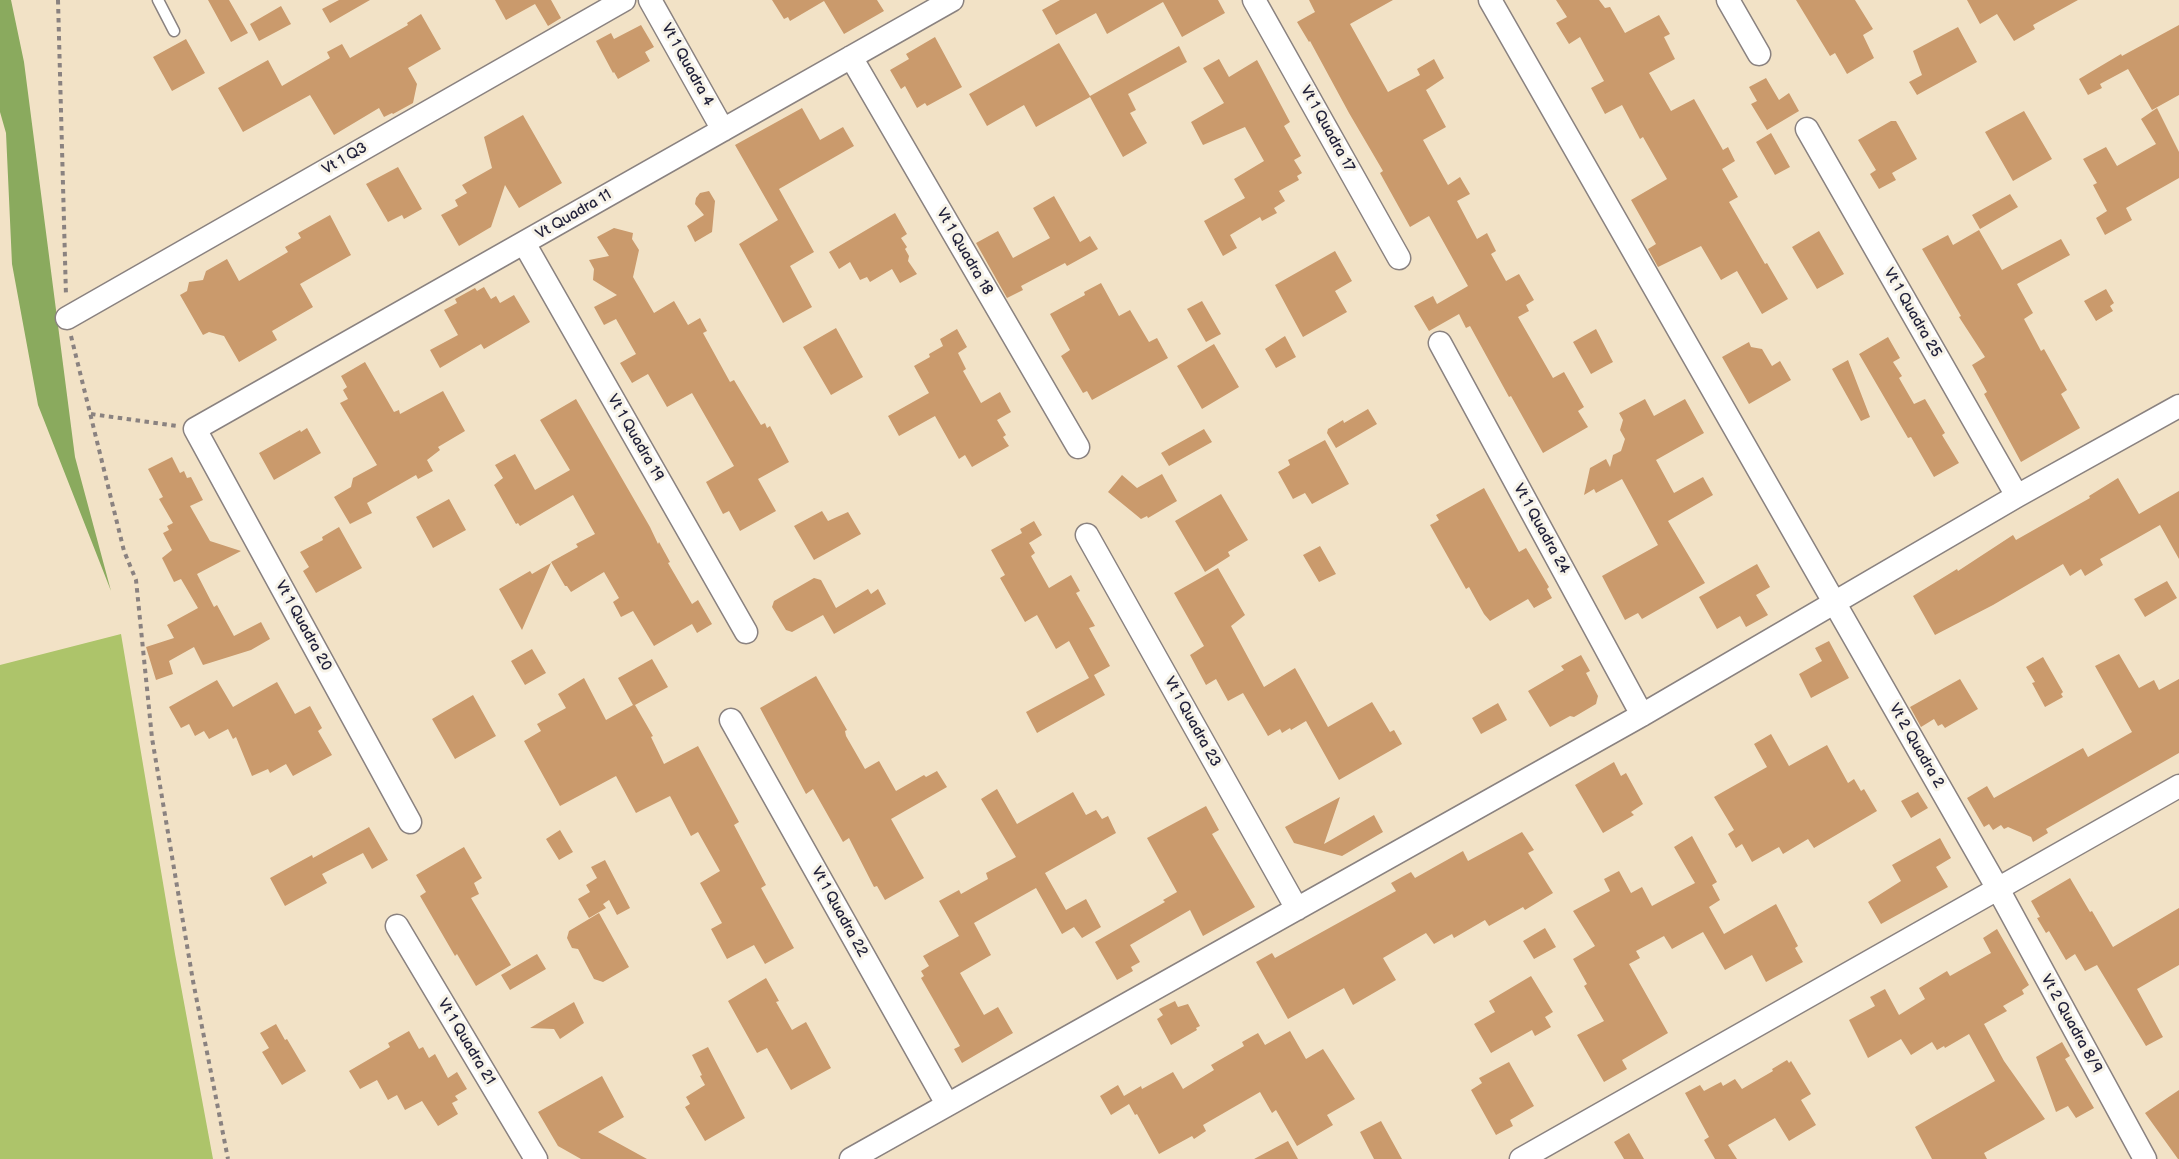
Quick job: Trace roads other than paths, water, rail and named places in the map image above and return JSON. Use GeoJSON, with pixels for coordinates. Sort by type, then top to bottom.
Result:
{"type":"FeatureCollection","features":[{"type":"Feature","properties":{"kind":"street","name":"Vt 1 Q3"},"geometry":{"type":"LineString","coordinates":[[67,318],[624,0]]}},
{"type":"Feature","properties":{"kind":"street","name":"Vt 1 Quadra 4"},"geometry":{"type":"LineString","coordinates":[[650,0],[723,130]]}},
{"type":"Feature","properties":{"kind":"street","name":"Vt Quadra 11"},"geometry":{"type":"LineString","coordinates":[[195,429],[850,57],[916,9],[952,0]]}},
{"type":"Feature","properties":{"kind":"street","name":"Vt 1 Quadra 17"},"geometry":{"type":"LineString","coordinates":[[1254,0],[1399,258]]}},
{"type":"Feature","properties":{"kind":"street","name":"Vt 2 Quadra 2"},"geometry":{"type":"LineString","coordinates":[[1490,0],[1998,889]]}},
{"type":"Feature","properties":{"kind":"street"},"geometry":{"type":"LineString","coordinates":[[1728,0],[1760,54]]}},
{"type":"Feature","properties":{"kind":"street","name":"Vt 1 Quadra 18"},"geometry":{"type":"LineString","coordinates":[[850,57],[1078,447]]}},
{"type":"Feature","properties":{"kind":"street","name":"Vt 1 Quadra 25"},"geometry":{"type":"LineString","coordinates":[[1807,129],[2017,496]]}},
{"type":"Feature","properties":{"kind":"street","name":"Vt 1 Quadra 19"},"geometry":{"type":"LineString","coordinates":[[524,243],[746,632]]}},
{"type":"Feature","properties":{"kind":"street","name":"Vt 1 Quadra 24"},"geometry":{"type":"LineString","coordinates":[[1440,343],[1642,715]]}},
{"type":"Feature","properties":{"kind":"street"},"geometry":{"type":"LineString","coordinates":[[851,1159],[1642,715],[2017,496],[2179,406]]}},
{"type":"Feature","properties":{"kind":"street","name":"Vt 1 Quadra 20"},"geometry":{"type":"LineString","coordinates":[[195,429],[410,822]]}},
{"type":"Feature","properties":{"kind":"street","name":"Vt 1 Quadra 23"},"geometry":{"type":"LineString","coordinates":[[1087,535],[1297,909]]}},
{"type":"Feature","properties":{"kind":"street","name":"Vt 1 Quadra 22"},"geometry":{"type":"LineString","coordinates":[[731,720],[947,1104]]}},
{"type":"Feature","properties":{"kind":"street"},"geometry":{"type":"LineString","coordinates":[[1521,1159],[2179,786]]}},
{"type":"Feature","properties":{"kind":"street","name":"Vt 2 Quadra 8/9"},"geometry":{"type":"LineString","coordinates":[[1998,889],[2145,1159]]}},
{"type":"Feature","properties":{"kind":"street","name":"Vt 1 Quadra 21"},"geometry":{"type":"LineString","coordinates":[[397,926],[536,1159]]}},
{"type":"Feature","properties":{"kind":"lane"},"geometry":{"type":"LineString","coordinates":[[158,0],[174,31]]}}]}
